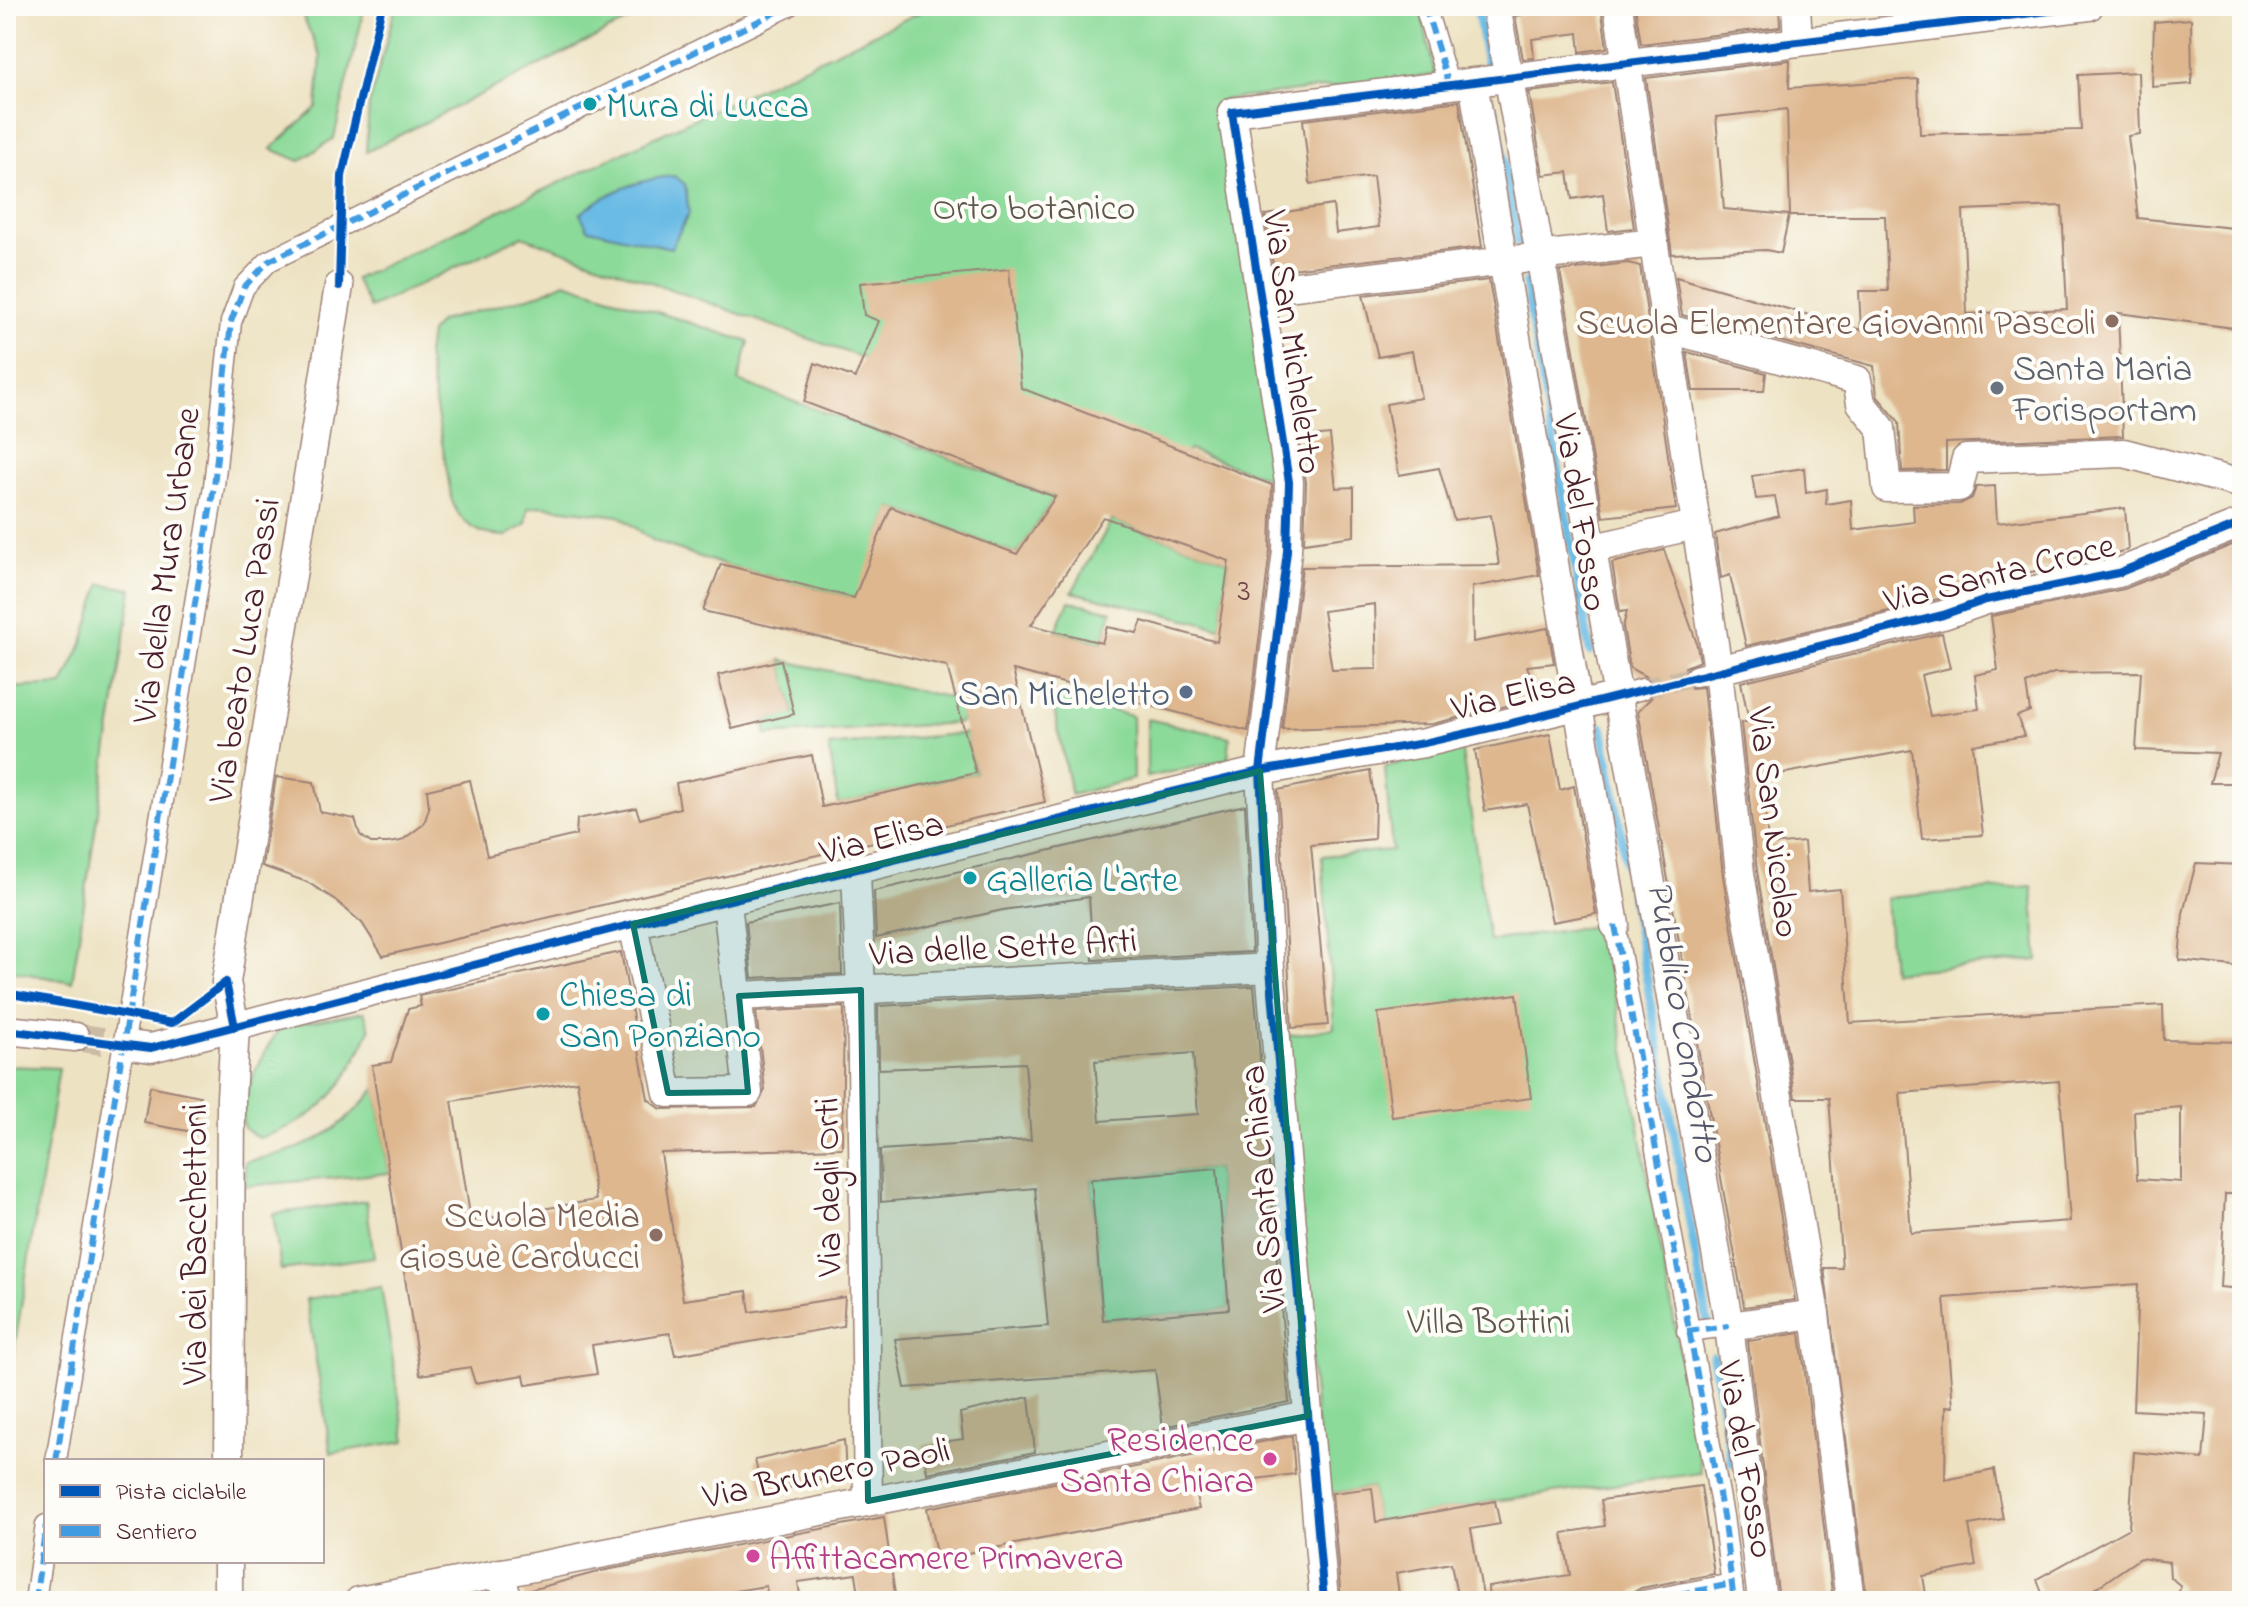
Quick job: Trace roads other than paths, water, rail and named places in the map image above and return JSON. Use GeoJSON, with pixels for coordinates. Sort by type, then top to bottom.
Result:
{"type":"FeatureCollection","features":[{"type":"Feature","properties":{"kind":"street","name":"Via della Mura Urbane"},"geometry":{"type":"LineString","coordinates":[[56,1459],[214,486],[231,322],[244,287],[269,261],[789,6]]}},
{"type":"Feature","properties":{"kind":"street"},"geometry":{"type":"LineString","coordinates":[[1425,6],[1482,81],[1798,42],[1983,13],[2089,6]]}},
{"type":"Feature","properties":{"kind":"street","name":"Via del Fosso"},"geometry":{"type":"LineString","coordinates":[[1496,6],[1482,81],[1590,549],[1630,693],[1729,1326],[1762,1601]]}},
{"type":"Feature","properties":{"kind":"street","name":"Via San Nicolao"},"geometry":{"type":"LineString","coordinates":[[1618,6],[1669,329],[1695,525],[1706,673],[1815,1314],[1850,1601]]}},
{"type":"Feature","properties":{"kind":"street"},"geometry":{"type":"LineString","coordinates":[[1796,6],[1798,42]]}},
{"type":"Feature","properties":{"kind":"street","name":"Via San Micheletto"},"geometry":{"type":"LineString","coordinates":[[1260,771],[1287,551],[1289,482],[1232,112],[1482,81]]}},
{"type":"Feature","properties":{"kind":"street"},"geometry":{"type":"LineString","coordinates":[[1261,290],[1654,243]]}},
{"type":"Feature","properties":{"kind":"street","name":"Via del Fosso"},"geometry":{"type":"LineString","coordinates":[[1522,259],[1577,707],[1687,1331],[1723,1516],[1733,1593]]}},
{"type":"Feature","properties":{"kind":"street","name":"Via beato Luca Passi"},"geometry":{"type":"LineString","coordinates":[[235,1027],[226,982],[339,286]]}},
{"type":"Feature","properties":{"kind":"street"},"geometry":{"type":"LineString","coordinates":[[1669,329],[1857,380],[1861,403],[1881,428],[1887,488],[1959,487],[1966,459],[2124,453],[2242,484]]}},
{"type":"Feature","properties":{"kind":"street","name":"Via Santa Croce"},"geometry":{"type":"LineString","coordinates":[[1706,673],[1943,615],[1986,600],[2118,573],[2242,523]]}},
{"type":"Feature","properties":{"kind":"street","name":"Via del Fosso"},"geometry":{"type":"LineString","coordinates":[[1590,549],[1695,525]]}},
{"type":"Feature","properties":{"kind":"street","name":"Via Elisa"},"geometry":{"type":"LineString","coordinates":[[137,1046],[151,1048],[633,924],[1260,771],[1424,743],[1630,693]]}},
{"type":"Feature","properties":{"kind":"street","name":"Via Santa Chiara"},"geometry":{"type":"LineString","coordinates":[[1260,771],[1270,968],[1324,1601]]}},
{"type":"Feature","properties":{"kind":"street","name":"Via degli Orti"},"geometry":{"type":"LineString","coordinates":[[856,872],[861,990],[868,1501]]}},
{"type":"Feature","properties":{"kind":"street"},"geometry":{"type":"LineString","coordinates":[[633,924],[668,1093],[748,1092],[727,903]]}},
{"type":"Feature","properties":{"kind":"street","name":"Via delle Sette Arti"},"geometry":{"type":"LineString","coordinates":[[739,996],[1270,968]]}},
{"type":"Feature","properties":{"kind":"street","name":"Via dei Bacchettoni"},"geometry":{"type":"LineString","coordinates":[[229,1459],[231,1098],[235,1027]]}},
{"type":"Feature","properties":{"kind":"street"},"geometry":{"type":"LineString","coordinates":[[8,1030],[75,1037]]}},
{"type":"Feature","properties":{"kind":"street"},"geometry":{"type":"LineString","coordinates":[[1729,1326],[1815,1314]]}},
{"type":"Feature","properties":{"kind":"street","name":"Via del Fosso"},"geometry":{"type":"LineString","coordinates":[[1687,1331],[1729,1326]]}},
{"type":"Feature","properties":{"kind":"street","name":"Via Brunero Paoli"},"geometry":{"type":"LineString","coordinates":[[359,1601],[1308,1416]]}},
{"type":"Feature","properties":{"kind":"street"},"geometry":{"type":"LineString","coordinates":[[35,1601],[44,1539]]}},
{"type":"Feature","properties":{"kind":"street"},"geometry":{"type":"LineString","coordinates":[[228,1563],[228,1601]]}},
{"type":"Feature","properties":{"kind":"street"},"geometry":{"type":"LineString","coordinates":[[500,1573],[508,1601]]}},
{"type":"Feature","properties":{"kind":"street"},"geometry":{"type":"LineString","coordinates":[[1643,1601],[1733,1593]]}},
{"type":"Feature","properties":{"kind":"water"},"geometry":{"type":"Polygon","coordinates":[[[674,176],[685,184],[689,213],[671,248],[588,229],[580,214],[624,188],[674,176]]]}},
{"type":"Feature","properties":{"kind":"waterway","name":"Pubblico Condotto"},"geometry":{"type":"LineString","coordinates":[[1477,6],[1487,63]]}},
{"type":"Feature","properties":{"kind":"waterway","name":"Pubblico Condotto"},"geometry":{"type":"LineString","coordinates":[[1495,110],[1518,242]]}},
{"type":"Feature","properties":{"kind":"waterway","name":"Pubblico Condotto"},"geometry":{"type":"LineString","coordinates":[[1526,283],[1590,652]]}},
{"type":"Feature","properties":{"kind":"waterway","name":"Pubblico Condotto"},"geometry":{"type":"LineString","coordinates":[[1602,727],[1708,1325]]}},
{"type":"Feature","properties":{"kind":"waterway","name":"Pubblico Condotto"},"geometry":{"type":"LineString","coordinates":[[1713,1357],[1732,1463]]}},
{"type":"Feature","properties":{"kind":"tunnel"},"geometry":{"type":"LineString","coordinates":[[1642,689],[1695,676]]}},
{"type":"Feature","properties":{"kind":"tunnel"},"geometry":{"type":"LineString","coordinates":[[75,1037],[137,1046]]}},
{"type":"Feature","properties":{"kind":"place","name":"Mura di Lucca"},"geometry":{"type":"Point","coordinates":[590,104]}},
{"type":"Feature","properties":{"kind":"place","name":"Scuola Elementare Giovanni Pascoli"},"geometry":{"type":"Point","coordinates":[2112,321]}},
{"type":"Feature","properties":{"kind":"place","name":"Santa Maria Forisportam"},"geometry":{"type":"Point","coordinates":[1997,388]}},
{"type":"Feature","properties":{"kind":"place","name":"San Micheletto"},"geometry":{"type":"Point","coordinates":[1186,692]}},
{"type":"Feature","properties":{"kind":"place","name":"Galleria L'arte"},"geometry":{"type":"Point","coordinates":[970,878]}},
{"type":"Feature","properties":{"kind":"place","name":"Chiesa di San Ponziano"},"geometry":{"type":"Point","coordinates":[543,1014]}},
{"type":"Feature","properties":{"kind":"place","name":"Scuola Media Giosuè Carducci"},"geometry":{"type":"Point","coordinates":[656,1235]}},
{"type":"Feature","properties":{"kind":"place","name":"Residence Santa Chiara"},"geometry":{"type":"Point","coordinates":[1270,1459]}},
{"type":"Feature","properties":{"kind":"place","name":"Affittacamere Primavera"},"geometry":{"type":"Point","coordinates":[753,1556]}},
{"type":"Feature","properties":{"kind":"park label","name":"Orto botanico"},"geometry":{"type":"Point","coordinates":[1034,206]}},
{"type":"Feature","properties":{"kind":"park label","name":"Villa Bottini"},"geometry":{"type":"Point","coordinates":[1489,1320]}}]}
